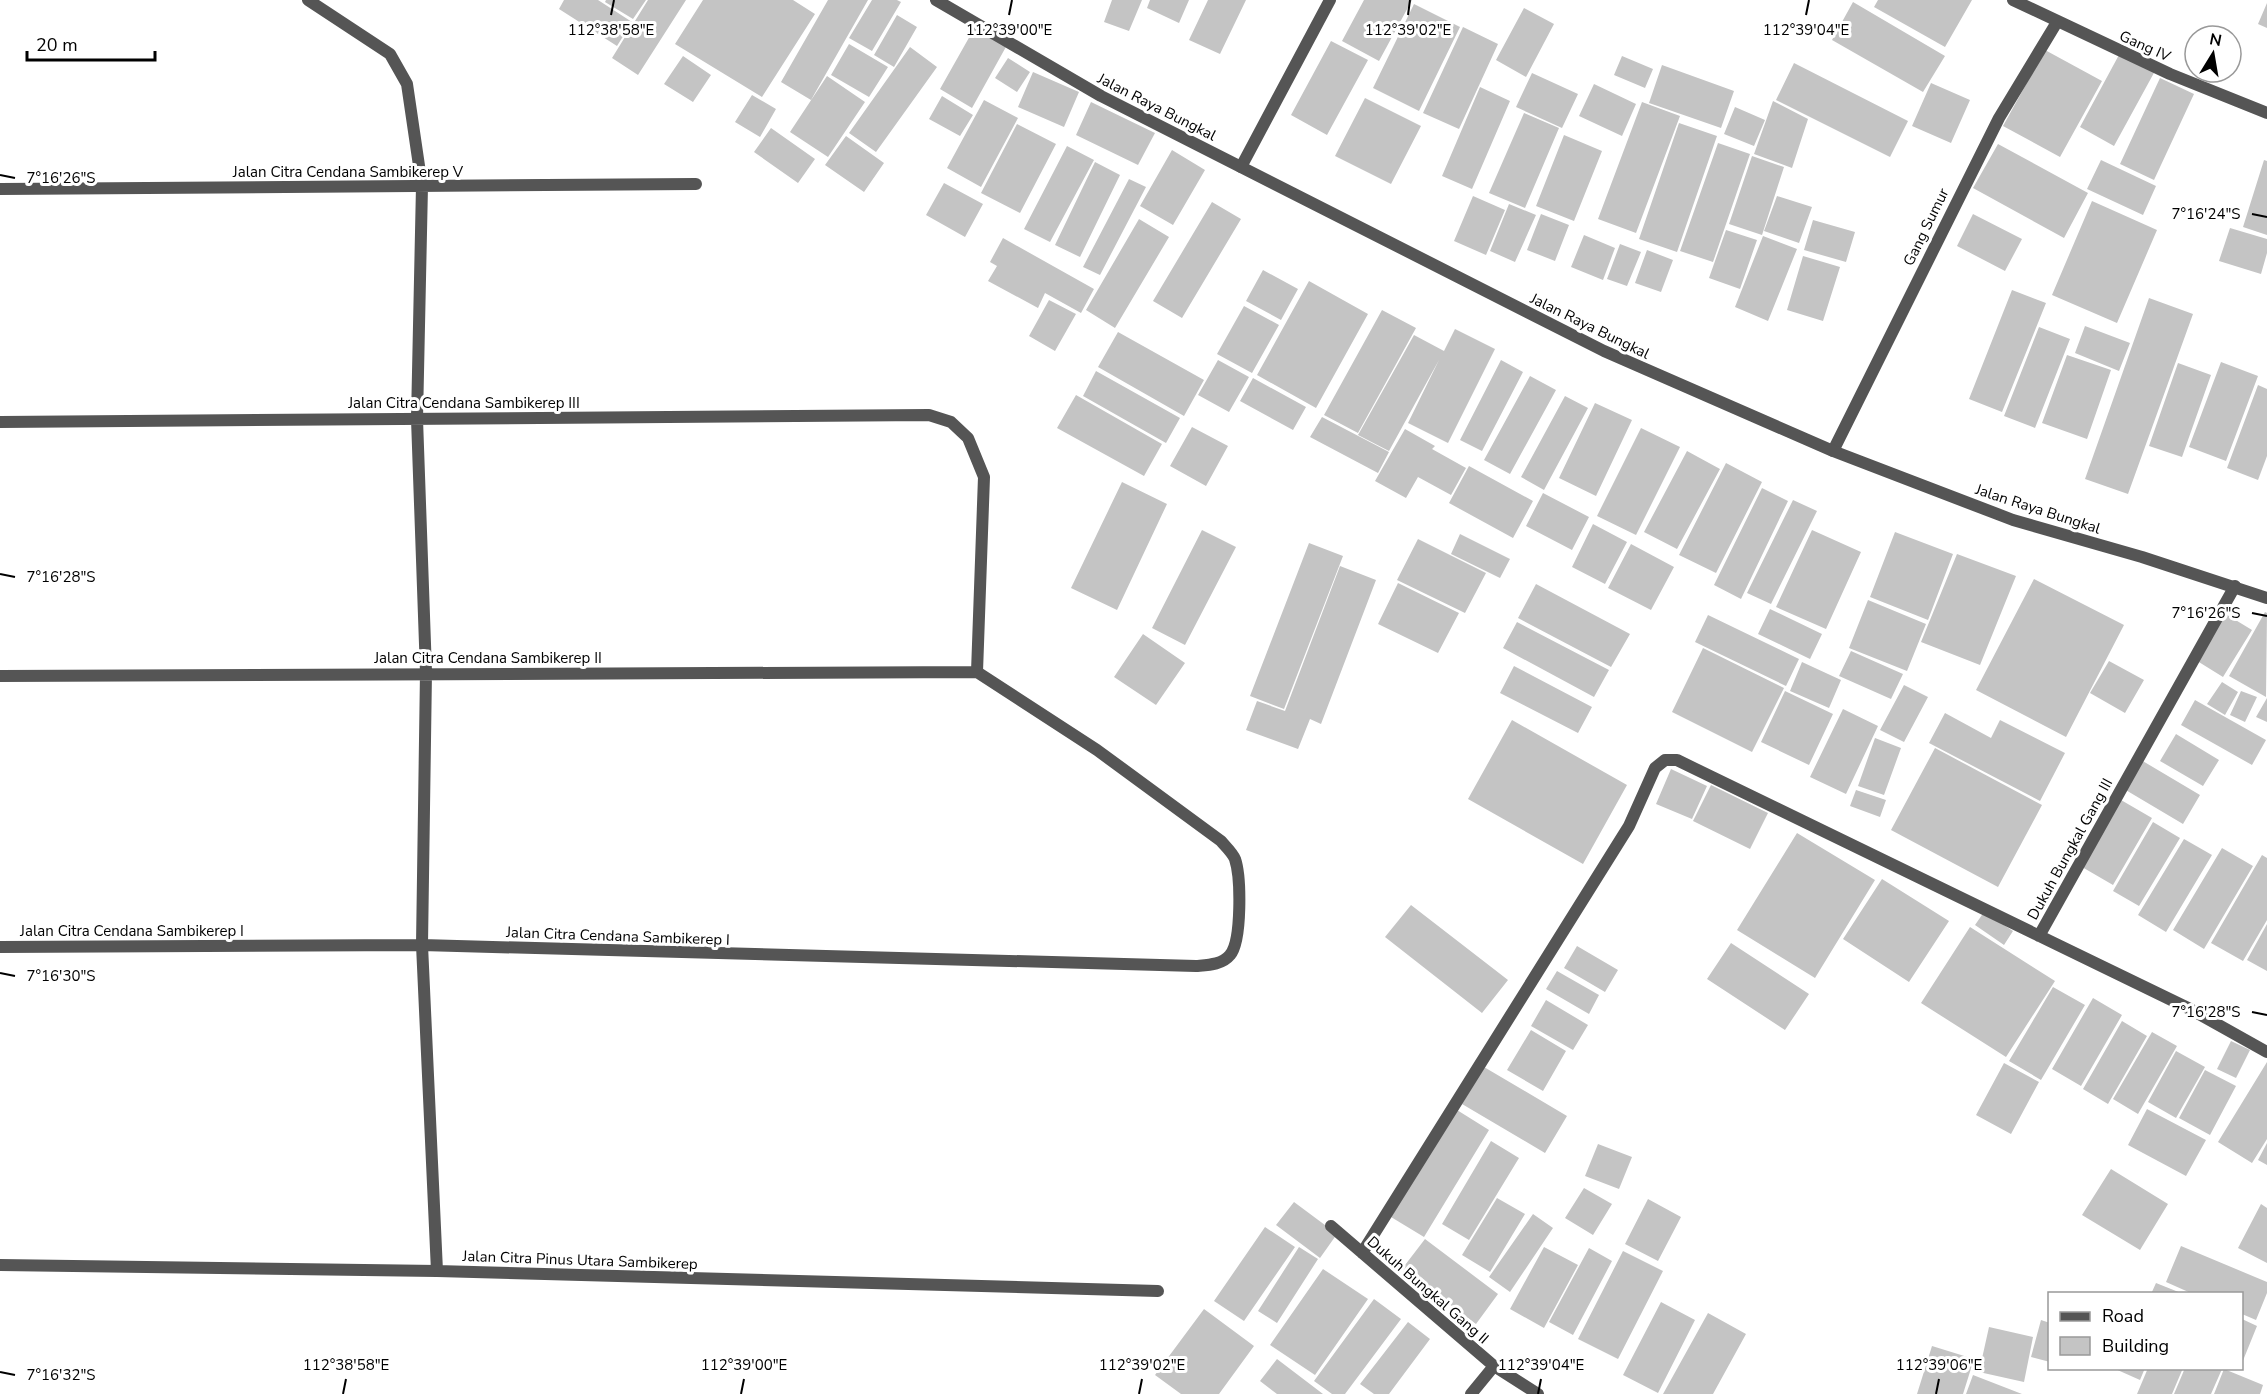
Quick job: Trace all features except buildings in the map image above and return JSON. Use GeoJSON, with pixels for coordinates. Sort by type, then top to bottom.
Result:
{"type":"FeatureCollection","features":[{"type":"Feature","properties":{"kind":"street"},"geometry":{"type":"LineString","coordinates":[[308,0],[390,54],[407,84],[422,186],[417,419],[426,672],[422,945],[437,1271]]}},
{"type":"Feature","properties":{"kind":"street","name":"Jalan Raya Bungkal"},"geometry":{"type":"LineString","coordinates":[[936,0],[1101,96],[1604,351],[1833,451],[2013,520],[2267,597]]}},
{"type":"Feature","properties":{"kind":"street"},"geometry":{"type":"LineString","coordinates":[[1241,168],[1329,0]]}},
{"type":"Feature","properties":{"kind":"street","name":"Gang IV"},"geometry":{"type":"LineString","coordinates":[[2013,0],[2170,74],[2267,113]]}},
{"type":"Feature","properties":{"kind":"street","name":"Gang Sumur"},"geometry":{"type":"LineString","coordinates":[[1833,451],[1994,127],[2057,22]]}},
{"type":"Feature","properties":{"kind":"street","name":"Jalan Citra Cendana Sambikerep V"},"geometry":{"type":"LineString","coordinates":[[0,189],[696,184]]}},
{"type":"Feature","properties":{"kind":"street","name":"Jalan Citra Cendana Sambikerep III"},"geometry":{"type":"LineString","coordinates":[[0,422],[929,415],[951,422],[969,438],[984,477],[977,672]]}},
{"type":"Feature","properties":{"kind":"street","name":"Dukuh Bungkal Gang III"},"geometry":{"type":"LineString","coordinates":[[2235,586],[2039,936],[2190,1010],[2267,1052]]}},
{"type":"Feature","properties":{"kind":"street","name":"Jalan Citra Cendana Sambikerep II"},"geometry":{"type":"LineString","coordinates":[[0,676],[426,672],[977,672]]}},
{"type":"Feature","properties":{"kind":"street","name":"Jalan Citra Cendana Sambikerep I"},"geometry":{"type":"LineString","coordinates":[[0,947],[422,945],[1196,966],[1224,960],[1232,953],[1238,932],[1240,880],[1234,857],[1221,841],[1097,750],[977,672]]}},
{"type":"Feature","properties":{"kind":"street"},"geometry":{"type":"LineString","coordinates":[[1362,1253],[1629,826],[1655,768],[1665,760],[1677,760],[2039,936]]}},
{"type":"Feature","properties":{"kind":"street","name":"Dukuh Bungkal Gang II"},"geometry":{"type":"LineString","coordinates":[[1331,1226],[1494,1366],[1538,1394]]}},
{"type":"Feature","properties":{"kind":"street","name":"Jalan Citra Pinus Utara Sambikerep"},"geometry":{"type":"LineString","coordinates":[[0,1265],[437,1271],[1158,1291]]}},
{"type":"Feature","properties":{"kind":"street"},"geometry":{"type":"LineString","coordinates":[[1471,1394],[1494,1366]]}}]}
